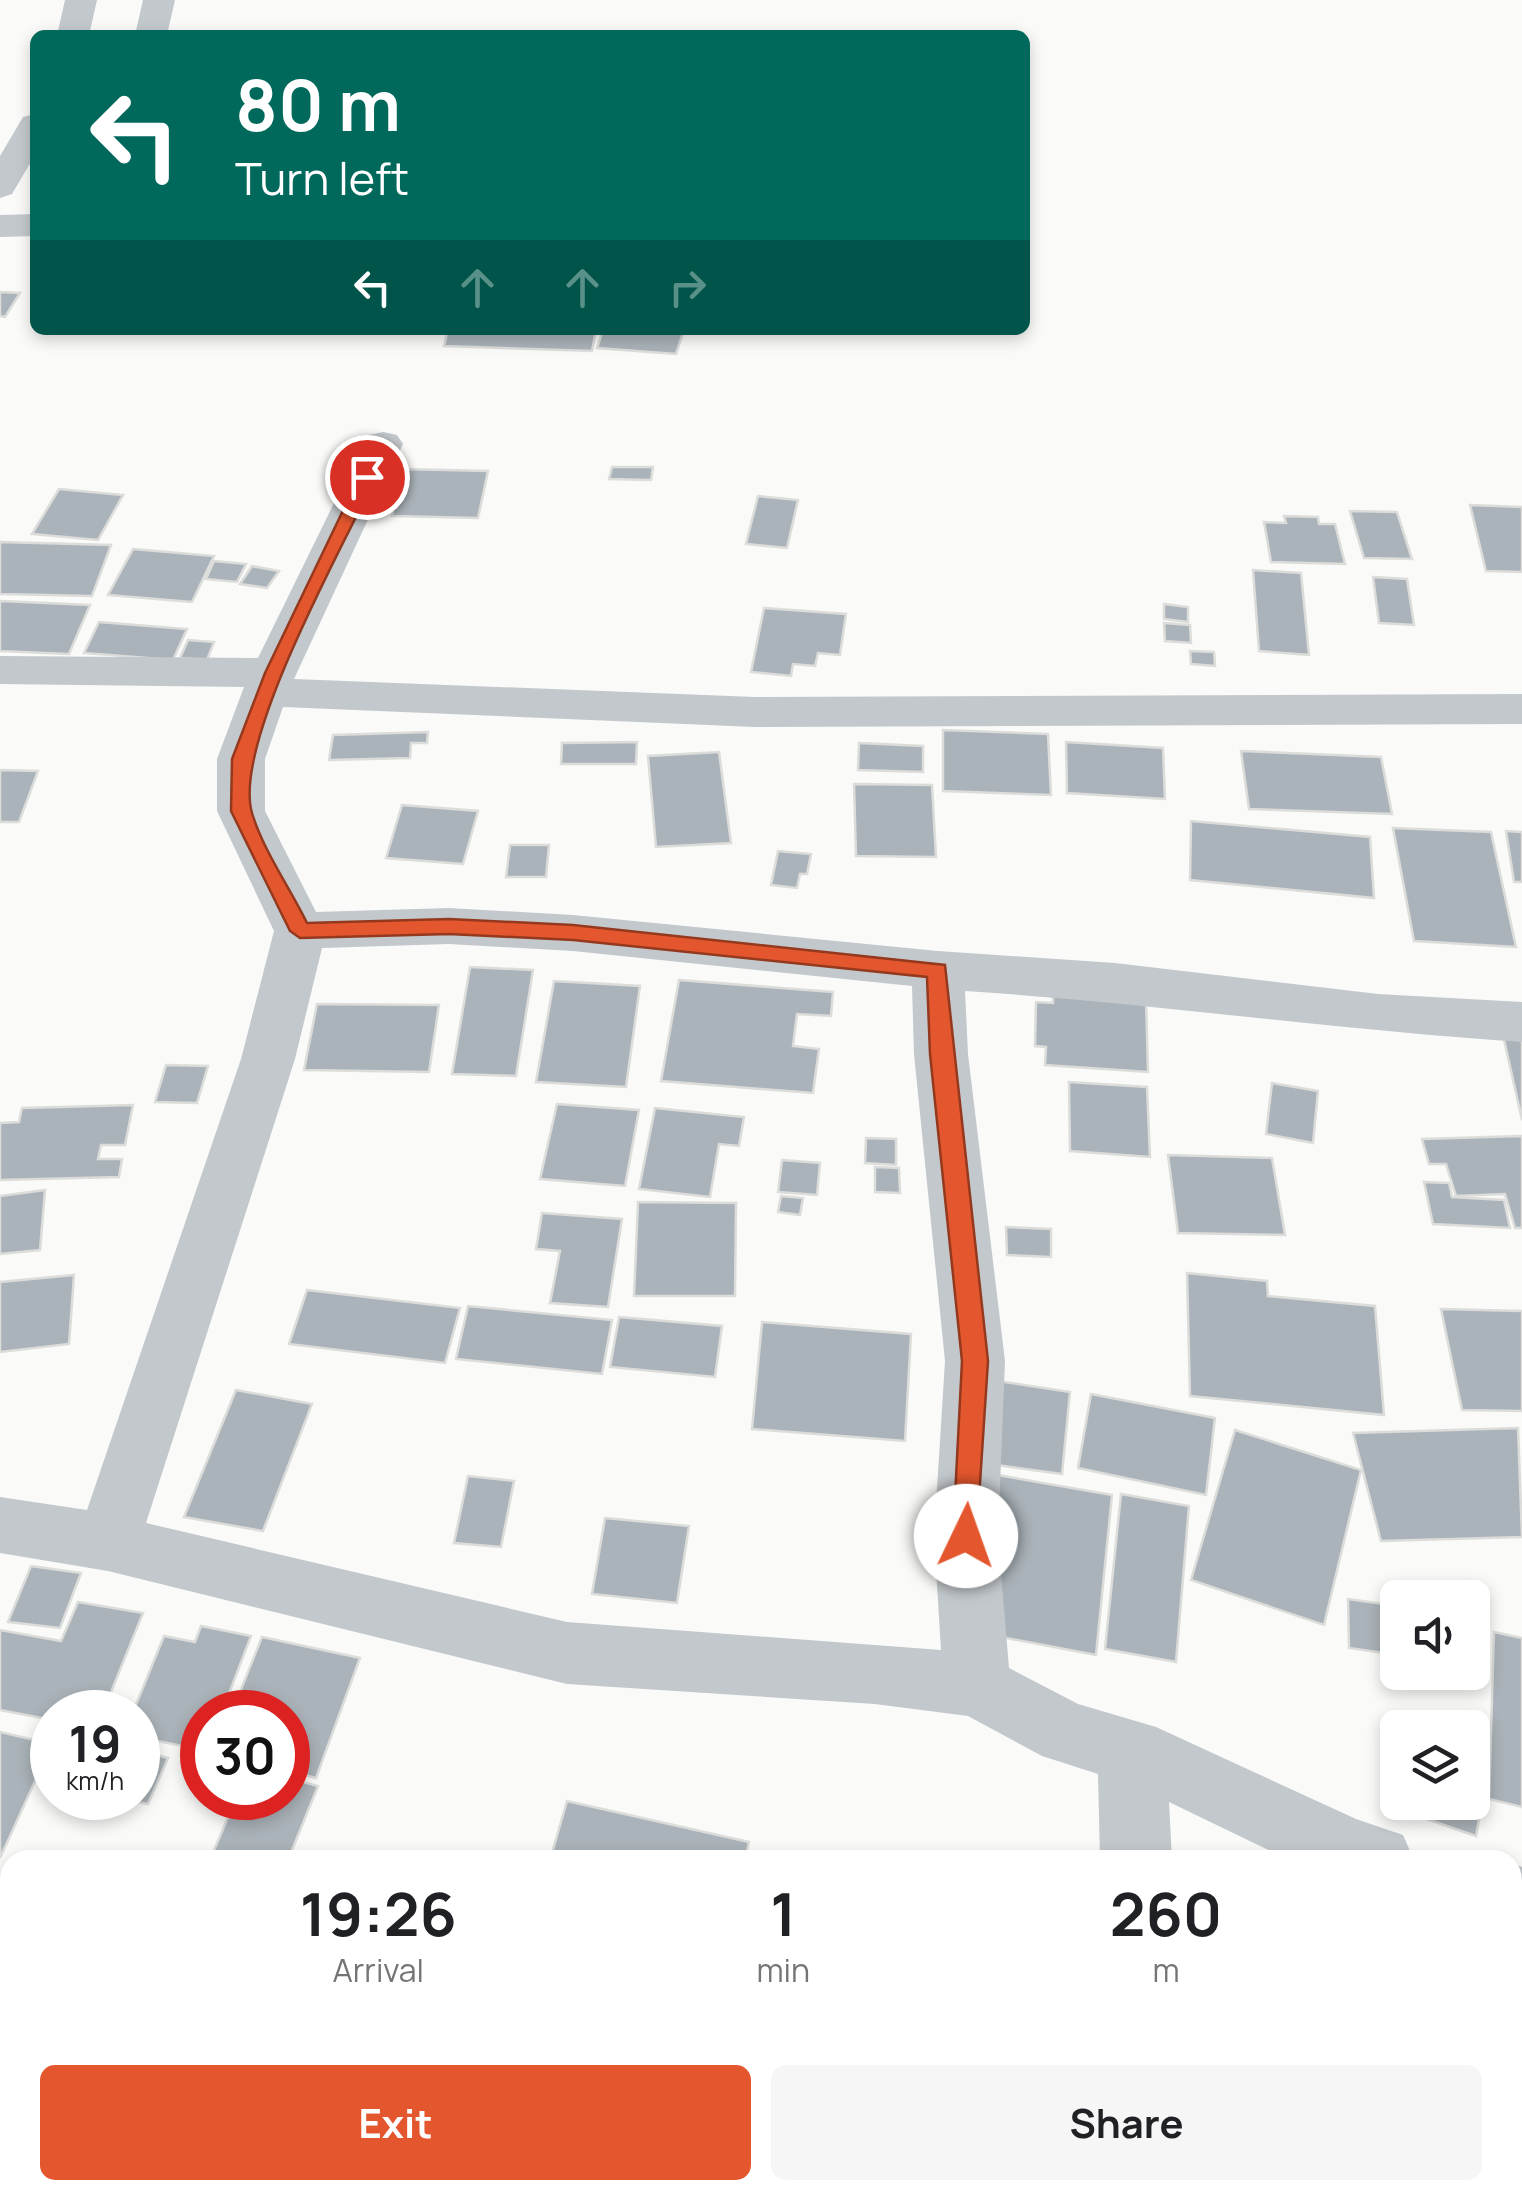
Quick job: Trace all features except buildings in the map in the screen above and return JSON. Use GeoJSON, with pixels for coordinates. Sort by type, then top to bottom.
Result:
{"type":"FeatureCollection","features":[{"type":"Feature","properties":{"kind":"street"},"geometry":{"type":"LineString","coordinates":[[74,30],[80,0]]}},
{"type":"Feature","properties":{"kind":"street"},"geometry":{"type":"LineString","coordinates":[[152,30],[160,0]]}},
{"type":"Feature","properties":{"kind":"street"},"geometry":{"type":"LineString","coordinates":[[0,188],[30,133]]}},
{"type":"Feature","properties":{"kind":"street"},"geometry":{"type":"LineString","coordinates":[[0,226],[30,225]]}},
{"type":"Feature","properties":{"kind":"street"},"geometry":{"type":"LineString","coordinates":[[108,1542],[268,1059],[300,931],[241,811],[242,759],[270,683],[382,444]]}},
{"type":"Feature","properties":{"kind":"street"},"geometry":{"type":"LineString","coordinates":[[0,670],[755,712],[1522,708]]}},
{"type":"Feature","properties":{"kind":"street"},"geometry":{"type":"LineString","coordinates":[[300,931],[449,926],[573,933],[938,970],[1116,982],[1378,1012],[1522,1022]]}},
{"type":"Feature","properties":{"kind":"street"},"geometry":{"type":"LineString","coordinates":[[938,970],[941,1054],[975,1361],[966,1536],[976,1686]]}},
{"type":"Feature","properties":{"kind":"street"},"geometry":{"type":"LineString","coordinates":[[0,1525],[108,1542],[566,1653],[874,1673],[976,1686],[1066,1733],[1132,1750],[1346,1850]]}},
{"type":"Feature","properties":{"kind":"street"},"geometry":{"type":"LineString","coordinates":[[1132,1750],[1136,1850]]}},
{"type":"Feature","properties":{"kind":"route"},"geometry":{"type":"LineString","coordinates":[[367,477],[265,692],[242,759],[241,811],[300,931],[449,926],[573,933],[938,970],[941,1054],[975,1361],[966,1536]]}}]}
